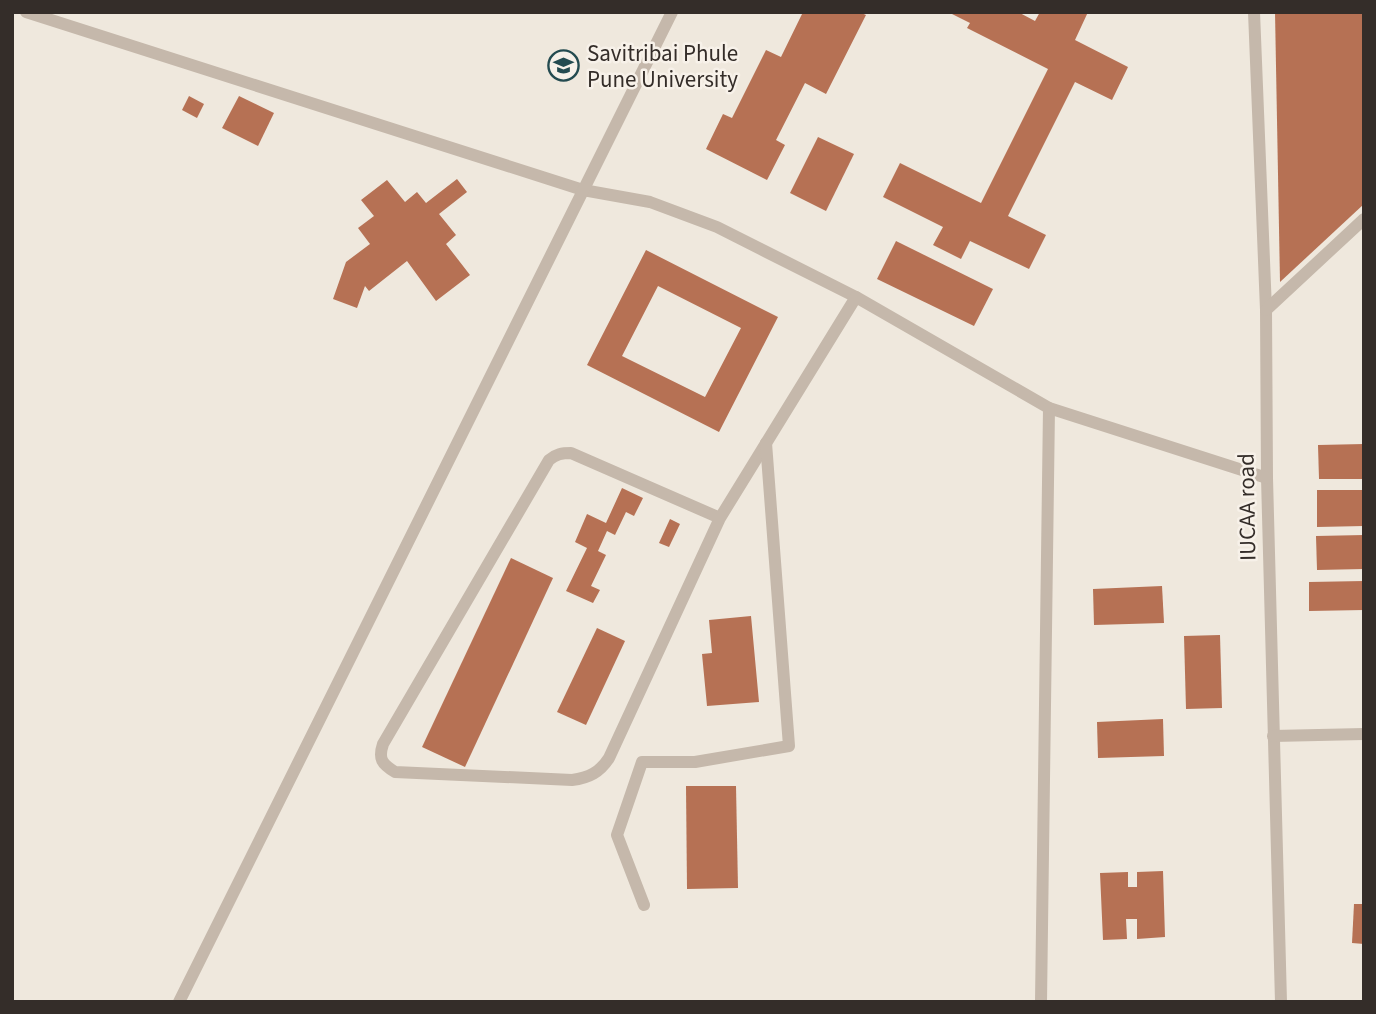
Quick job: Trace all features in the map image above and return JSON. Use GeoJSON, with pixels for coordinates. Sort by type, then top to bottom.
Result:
{"type":"FeatureCollection","features":[{"type":"Feature","properties":{"kind":"lane"},"geometry":{"type":"LineString","coordinates":[[26,12],[583,190],[650,202],[717,227],[856,298],[1049,408],[1268,478]]}},
{"type":"Feature","properties":{"kind":"lane"},"geometry":{"type":"LineString","coordinates":[[179,1002],[672,12]]}},
{"type":"Feature","properties":{"kind":"lane","name":"IUCAA road"},"geometry":{"type":"LineString","coordinates":[[1254,12],[1266,310],[1273,736],[1281,1002]]}},
{"type":"Feature","properties":{"kind":"lane"},"geometry":{"type":"LineString","coordinates":[[1266,310],[1364,219]]}},
{"type":"Feature","properties":{"kind":"lane"},"geometry":{"type":"LineString","coordinates":[[720,518],[571,453],[555,455],[546,464],[383,744],[381,761],[395,772],[572,780],[595,774],[604,766],[720,518],[856,298]]}},
{"type":"Feature","properties":{"kind":"lane"},"geometry":{"type":"LineString","coordinates":[[1041,1002],[1049,408]]}},
{"type":"Feature","properties":{"kind":"lane"},"geometry":{"type":"LineString","coordinates":[[644,905],[617,835],[642,762],[695,762],[789,746],[766,442]]}},
{"type":"Feature","properties":{"kind":"lane"},"geometry":{"type":"LineString","coordinates":[[1273,736],[1364,734]]}},
{"type":"Feature","properties":{"kind":"building"},"geometry":{"type":"Polygon","coordinates":[[[803,12],[859,12],[866,15],[826,94],[805,83],[776,140],[785,145],[767,180],[706,149],[723,114],[732,118],[766,50],[781,57],[803,12]]]}},
{"type":"Feature","properties":{"kind":"building"},"geometry":{"type":"Polygon","coordinates":[[[948,12],[1018,12],[1035,21],[1040,12],[1088,12],[1075,40],[1128,67],[1112,100],[1075,82],[1008,216],[1046,235],[1029,269],[970,241],[961,259],[933,245],[943,227],[883,197],[900,163],[981,203],[1048,69],[967,28],[970,23],[948,12]]]}},
{"type":"Feature","properties":{"kind":"building"},"geometry":{"type":"Polygon","coordinates":[[[1275,12],[1364,12],[1364,204],[1280,282],[1275,12]]]}},
{"type":"Feature","properties":{"kind":"building"},"geometry":{"type":"Polygon","coordinates":[[[189,96],[204,104],[197,118],[182,110],[189,96]]]}},
{"type":"Feature","properties":{"kind":"building"},"geometry":{"type":"Polygon","coordinates":[[[239,96],[274,113],[258,146],[222,128],[239,96]]]}},
{"type":"Feature","properties":{"kind":"building"},"geometry":{"type":"Polygon","coordinates":[[[818,137],[854,154],[826,211],[790,193],[818,137]]]}},
{"type":"Feature","properties":{"kind":"building"},"geometry":{"type":"Polygon","coordinates":[[[457,179],[467,192],[439,214],[456,235],[446,244],[470,275],[436,301],[407,261],[369,291],[365,286],[357,308],[333,299],[346,262],[370,244],[358,228],[374,216],[361,200],[387,180],[405,202],[417,192],[426,203],[457,179]]]}},
{"type":"Feature","properties":{"kind":"building"},"geometry":{"type":"Polygon","coordinates":[[[896,241],[993,289],[974,326],[877,279],[896,241]]]}},
{"type":"Feature","properties":{"kind":"building"},"geometry":{"type":"Polygon","coordinates":[[[646,250],[778,317],[719,432],[587,365],[646,250]],[[658,286],[622,356],[705,397],[741,328],[658,286]]]}},
{"type":"Feature","properties":{"kind":"building"},"geometry":{"type":"Polygon","coordinates":[[[1364,444],[1364,479],[1319,479],[1318,445],[1364,444]]]}},
{"type":"Feature","properties":{"kind":"building"},"geometry":{"type":"Polygon","coordinates":[[[622,488],[643,498],[634,516],[626,512],[615,535],[607,531],[598,551],[606,555],[591,586],[600,590],[593,603],[566,591],[587,548],[575,542],[587,514],[606,523],[622,488]]]}},
{"type":"Feature","properties":{"kind":"building"},"geometry":{"type":"Polygon","coordinates":[[[1317,490],[1364,490],[1364,526],[1317,527],[1317,490]]]}},
{"type":"Feature","properties":{"kind":"building"},"geometry":{"type":"Polygon","coordinates":[[[670,519],[680,524],[669,547],[659,543],[670,519]]]}},
{"type":"Feature","properties":{"kind":"building"},"geometry":{"type":"Polygon","coordinates":[[[1364,535],[1364,569],[1317,570],[1316,536],[1364,535]]]}},
{"type":"Feature","properties":{"kind":"building"},"geometry":{"type":"Polygon","coordinates":[[[511,558],[553,578],[465,767],[422,747],[511,558]]]}},
{"type":"Feature","properties":{"kind":"building"},"geometry":{"type":"Polygon","coordinates":[[[1364,581],[1364,610],[1309,611],[1309,582],[1364,581]]]}},
{"type":"Feature","properties":{"kind":"building"},"geometry":{"type":"Polygon","coordinates":[[[1162,586],[1164,623],[1094,625],[1093,589],[1162,586]]]}},
{"type":"Feature","properties":{"kind":"building"},"geometry":{"type":"Polygon","coordinates":[[[751,616],[759,702],[707,706],[702,654],[712,653],[709,620],[751,616]]]}},
{"type":"Feature","properties":{"kind":"building"},"geometry":{"type":"Polygon","coordinates":[[[597,628],[625,641],[586,725],[557,712],[597,628]]]}},
{"type":"Feature","properties":{"kind":"building"},"geometry":{"type":"Polygon","coordinates":[[[1220,635],[1222,708],[1186,709],[1184,636],[1220,635]]]}},
{"type":"Feature","properties":{"kind":"building"},"geometry":{"type":"Polygon","coordinates":[[[1163,719],[1164,756],[1098,758],[1097,722],[1163,719]]]}},
{"type":"Feature","properties":{"kind":"building"},"geometry":{"type":"Polygon","coordinates":[[[686,786],[736,786],[738,888],[687,889],[686,786]]]}},
{"type":"Feature","properties":{"kind":"building"},"geometry":{"type":"Polygon","coordinates":[[[1163,871],[1165,937],[1137,939],[1137,919],[1126,919],[1127,939],[1103,940],[1100,873],[1128,872],[1128,887],[1137,887],[1137,872],[1163,871]]]}},
{"type":"Feature","properties":{"kind":"building"},"geometry":{"type":"Polygon","coordinates":[[[1354,904],[1364,904],[1364,944],[1352,943],[1354,904]]]}},
{"type":"Feature","properties":{"kind":"place","name":"Savitribai Phule Pune University"},"geometry":{"type":"Point","coordinates":[564,66]}}]}
